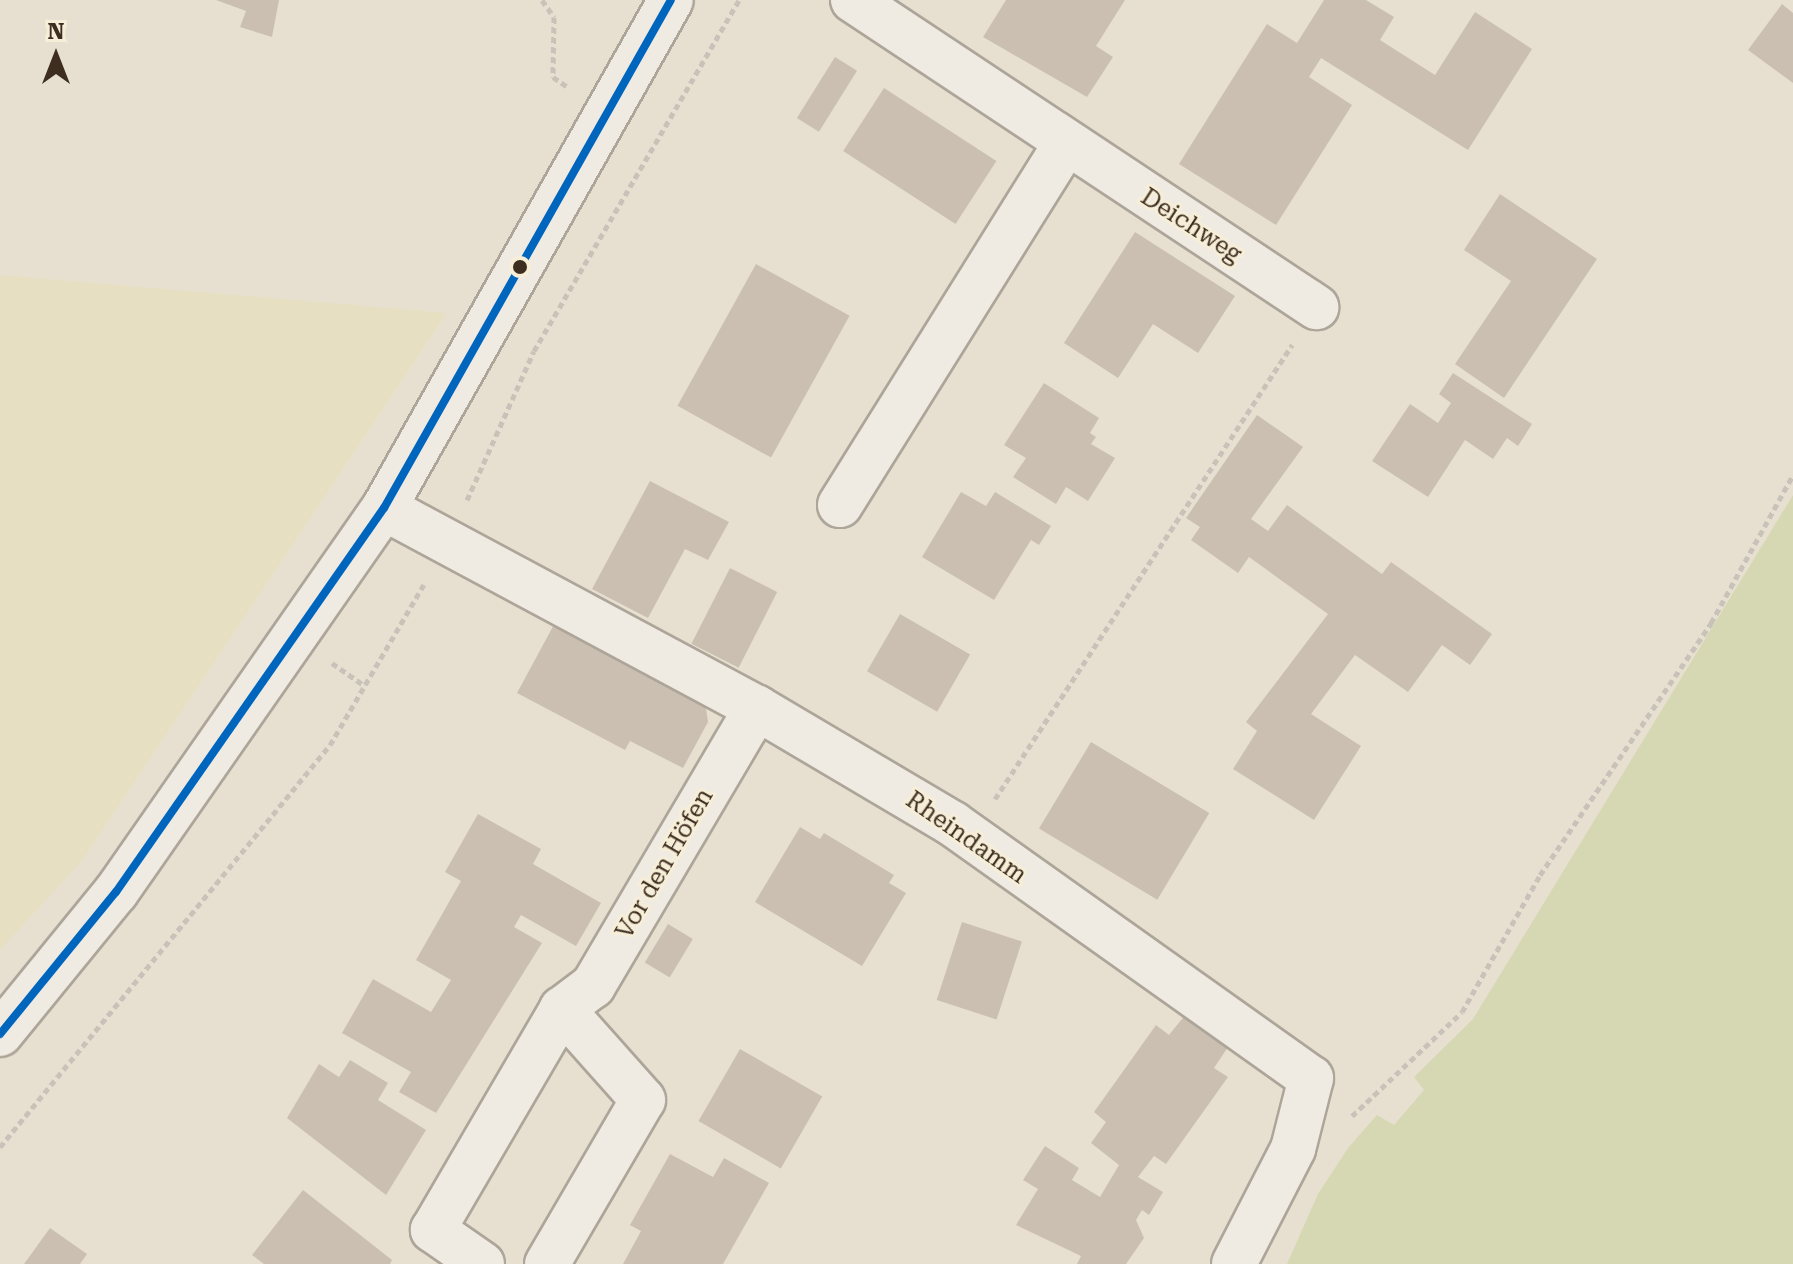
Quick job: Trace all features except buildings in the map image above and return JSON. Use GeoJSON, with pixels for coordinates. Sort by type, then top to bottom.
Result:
{"type":"FeatureCollection","features":[{"type":"Feature","properties":{"kind":"street"},"geometry":{"type":"LineString","coordinates":[[0,1034],[116,892],[384,508],[671,0]]}},
{"type":"Feature","properties":{"kind":"street","name":"Deichweg"},"geometry":{"type":"LineString","coordinates":[[853,0],[1316,307]]}},
{"type":"Feature","properties":{"kind":"street"},"geometry":{"type":"LineString","coordinates":[[840,505],[1066,144]]}},
{"type":"Feature","properties":{"kind":"street","name":"Rheindamm"},"geometry":{"type":"LineString","coordinates":[[384,508],[757,708],[953,824],[1311,1078],[1293,1149],[1234,1264]]}},
{"type":"Feature","properties":{"kind":"street","name":"Vor den Höfen"},"geometry":{"type":"LineString","coordinates":[[482,1264],[433,1230],[562,1009],[593,986],[757,708]]}},
{"type":"Feature","properties":{"kind":"street"},"geometry":{"type":"LineString","coordinates":[[547,1264],[643,1100],[562,1009]]}},
{"type":"Feature","properties":{"kind":"path"},"geometry":{"type":"LineString","coordinates":[[542,0],[554,17],[553,77],[607,110]]}},
{"type":"Feature","properties":{"kind":"path"},"geometry":{"type":"LineString","coordinates":[[0,1147],[330,745],[448,544],[534,351],[739,0]]}},
{"type":"Feature","properties":{"kind":"path"},"geometry":{"type":"LineString","coordinates":[[987,811],[1316,307]]}},
{"type":"Feature","properties":{"kind":"path"},"geometry":{"type":"LineString","coordinates":[[1344,1126],[1406,1061],[1462,1012],[1540,875],[1711,623],[1793,475]]}},
{"type":"Feature","properties":{"kind":"shaded area"},"geometry":{"type":"Polygon","coordinates":[[[0,275],[447,313],[82,861],[0,950],[0,275]]]}},
{"type":"Feature","properties":{"kind":"green space"},"geometry":{"type":"Polygon","coordinates":[[[1793,495],[1793,1264],[1287,1264],[1318,1194],[1348,1148],[1377,1115],[1394,1125],[1424,1090],[1414,1077],[1473,1019],[1793,495]]]}},
{"type":"Feature","properties":{"kind":"transit line"},"geometry":{"type":"LineString","coordinates":[[0,1034],[116,892],[384,508],[671,0]]}}]}
